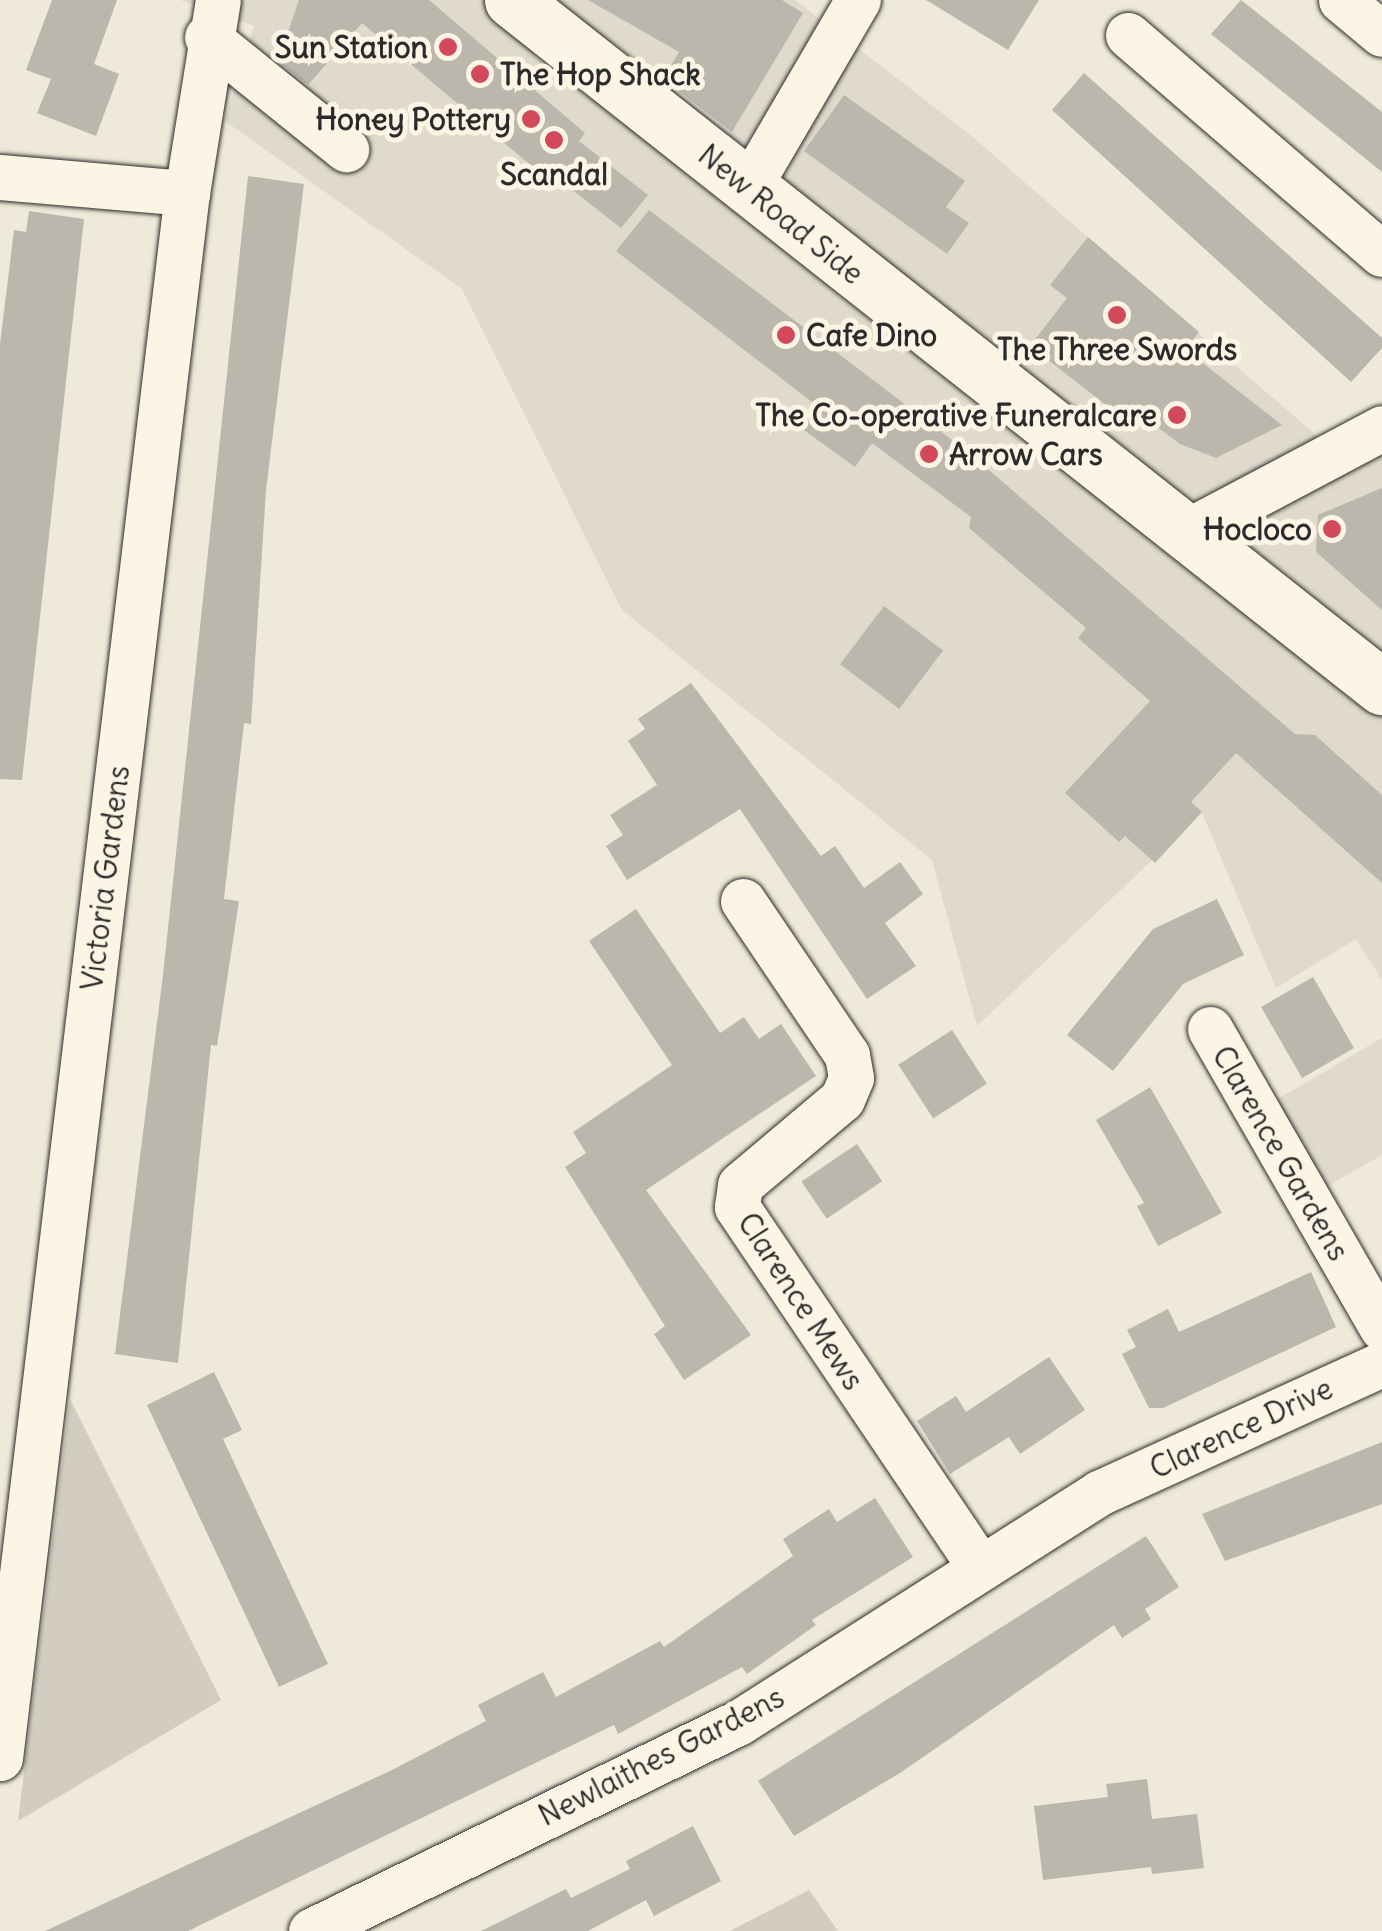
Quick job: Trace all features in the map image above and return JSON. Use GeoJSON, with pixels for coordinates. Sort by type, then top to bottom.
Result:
{"type":"FeatureCollection","features":[{"type":"Feature","properties":{"kind":"main road","name":"New Road Side"},"geometry":{"type":"LineString","coordinates":[[522,4],[748,188],[1382,687]]}},
{"type":"Feature","properties":{"kind":"street"},"geometry":{"type":"LineString","coordinates":[[748,188],[858,0]]}},
{"type":"Feature","properties":{"kind":"street"},"geometry":{"type":"LineString","coordinates":[[1341,0],[1382,34]]}},
{"type":"Feature","properties":{"kind":"street"},"geometry":{"type":"LineString","coordinates":[[212,19],[346,149]]}},
{"type":"Feature","properties":{"kind":"street","name":"Victoria Gardens"},"geometry":{"type":"LineString","coordinates":[[0,1758],[212,19]]}},
{"type":"Feature","properties":{"kind":"street"},"geometry":{"type":"LineString","coordinates":[[1128,35],[1382,254]]}},
{"type":"Feature","properties":{"kind":"street"},"geometry":{"type":"LineString","coordinates":[[0,178],[188,193]]}},
{"type":"Feature","properties":{"kind":"street"},"geometry":{"type":"LineString","coordinates":[[1184,533],[1382,428]]}},
{"type":"Feature","properties":{"kind":"street","name":"Clarence Mews"},"geometry":{"type":"LineString","coordinates":[[743,901],[847,1056],[851,1078],[842,1099],[740,1184],[737,1207],[980,1566]]}},
{"type":"Feature","properties":{"kind":"street","name":"Clarence Gardens"},"geometry":{"type":"LineString","coordinates":[[1210,1029],[1382,1328]]}},
{"type":"Feature","properties":{"kind":"street","name":"Clarence Drive"},"geometry":{"type":"LineString","coordinates":[[1099,1493],[1382,1364]]}},
{"type":"Feature","properties":{"kind":"street","name":"Newlaithes Gardens"},"geometry":{"type":"LineString","coordinates":[[311,1931],[738,1722],[1099,1493]]}},
{"type":"Feature","properties":{"kind":"shaded area"},"geometry":{"type":"Polygon","coordinates":[[[180,0],[795,0],[968,133],[1348,463],[1382,450],[1382,980],[1356,939],[1276,988],[1202,813],[977,1026],[932,860],[622,610],[462,289],[225,121],[254,26],[180,0]]]}},
{"type":"Feature","properties":{"kind":"shaded area"},"geometry":{"type":"Polygon","coordinates":[[[1382,1038],[1382,1155],[1326,1187],[1276,1100],[1382,1038]]]}},
{"type":"Feature","properties":{"kind":"shaded area"},"geometry":{"type":"Polygon","coordinates":[[[70,1399],[221,1700],[18,1821],[70,1399]]]}},
{"type":"Feature","properties":{"kind":"shaded area"},"geometry":{"type":"Polygon","coordinates":[[[809,1890],[838,1931],[730,1931],[809,1890]]]}},
{"type":"Feature","properties":{"kind":"building"},"geometry":{"type":"Polygon","coordinates":[[[52,0],[117,0],[94,64],[119,74],[96,136],[37,113],[51,79],[26,70],[52,0]]]}},
{"type":"Feature","properties":{"kind":"building"},"geometry":{"type":"Polygon","coordinates":[[[299,0],[429,0],[585,133],[579,141],[648,195],[621,228],[552,174],[547,179],[362,23],[308,85],[278,61],[299,0]]]}},
{"type":"Feature","properties":{"kind":"building"},"geometry":{"type":"Polygon","coordinates":[[[588,0],[782,0],[803,13],[732,132],[663,79],[679,52],[588,0]]]}},
{"type":"Feature","properties":{"kind":"building"},"geometry":{"type":"Polygon","coordinates":[[[926,0],[1039,0],[1008,50],[926,0]]]}},
{"type":"Feature","properties":{"kind":"building"},"geometry":{"type":"Polygon","coordinates":[[[1241,0],[1382,112],[1382,172],[1211,34],[1241,0]]]}},
{"type":"Feature","properties":{"kind":"building"},"geometry":{"type":"Polygon","coordinates":[[[1084,73],[1382,338],[1382,348],[1351,382],[1052,110],[1084,73]]]}},
{"type":"Feature","properties":{"kind":"building"},"geometry":{"type":"Polygon","coordinates":[[[844,95],[965,181],[946,207],[969,223],[947,254],[804,151],[844,95]]]}},
{"type":"Feature","properties":{"kind":"building"},"geometry":{"type":"Polygon","coordinates":[[[248,176],[304,184],[266,490],[251,724],[244,723],[224,899],[239,901],[217,1046],[211,1045],[178,1363],[115,1354],[163,975],[248,176]]]}},
{"type":"Feature","properties":{"kind":"building"},"geometry":{"type":"Polygon","coordinates":[[[649,210],[968,452],[1295,734],[1315,735],[1382,795],[1382,883],[1236,753],[1191,802],[1202,812],[1155,863],[1125,836],[1119,842],[1065,793],[1150,701],[1078,638],[1086,628],[969,528],[971,517],[872,443],[855,467],[801,428],[817,406],[616,251],[649,210]]]}},
{"type":"Feature","properties":{"kind":"building"},"geometry":{"type":"Polygon","coordinates":[[[29,211],[84,219],[22,780],[0,779],[0,344],[14,230],[26,232],[29,211]]]}},
{"type":"Feature","properties":{"kind":"building","name":"The Three Swords"},"geometry":{"type":"Polygon","coordinates":[[[1088,237],[1199,332],[1186,350],[1282,425],[1216,458],[1180,444],[1140,414],[1132,425],[1030,346],[1067,298],[1050,285],[1088,237]]]}},
{"type":"Feature","properties":{"kind":"building"},"geometry":{"type":"Polygon","coordinates":[[[1382,488],[1382,610],[1316,552],[1318,515],[1382,488]]]}},
{"type":"Feature","properties":{"kind":"building"},"geometry":{"type":"Polygon","coordinates":[[[884,606],[943,651],[899,709],[840,664],[884,606]]]}},
{"type":"Feature","properties":{"kind":"building"},"geometry":{"type":"Polygon","coordinates":[[[691,683],[821,856],[835,846],[864,888],[900,862],[923,894],[885,923],[916,966],[867,999],[740,809],[627,880],[606,846],[623,835],[610,815],[657,785],[628,741],[645,729],[638,719],[691,683]]]}},
{"type":"Feature","properties":{"kind":"building"},"geometry":{"type":"Polygon","coordinates":[[[1217,899],[1244,955],[1183,984],[1113,1071],[1067,1035],[1153,929],[1217,899]]]}},
{"type":"Feature","properties":{"kind":"building"},"geometry":{"type":"Polygon","coordinates":[[[636,909],[720,1033],[744,1017],[759,1039],[781,1024],[816,1076],[646,1190],[751,1335],[684,1380],[654,1334],[665,1326],[565,1167],[586,1153],[573,1132],[672,1065],[589,941],[636,909]]]}},
{"type":"Feature","properties":{"kind":"building"},"geometry":{"type":"Polygon","coordinates":[[[1313,977],[1354,1048],[1302,1078],[1261,1007],[1313,977]]]}},
{"type":"Feature","properties":{"kind":"building"},"geometry":{"type":"Polygon","coordinates":[[[952,1030],[987,1084],[933,1119],[898,1065],[952,1030]]]}},
{"type":"Feature","properties":{"kind":"building"},"geometry":{"type":"Polygon","coordinates":[[[1150,1087],[1222,1213],[1158,1246],[1137,1206],[1144,1203],[1096,1120],[1150,1087]]]}},
{"type":"Feature","properties":{"kind":"building"},"geometry":{"type":"Polygon","coordinates":[[[857,1144],[882,1181],[827,1219],[801,1181],[857,1144]]]}},
{"type":"Feature","properties":{"kind":"building"},"geometry":{"type":"Polygon","coordinates":[[[1311,1272],[1336,1327],[1163,1408],[1149,1408],[1122,1354],[1136,1347],[1127,1330],[1168,1309],[1179,1332],[1311,1272]]]}},
{"type":"Feature","properties":{"kind":"building"},"geometry":{"type":"Polygon","coordinates":[[[1049,1357],[1085,1410],[1020,1454],[1009,1437],[950,1474],[917,1421],[956,1396],[966,1412],[1049,1357]]]}},
{"type":"Feature","properties":{"kind":"building"},"geometry":{"type":"Polygon","coordinates":[[[214,1372],[242,1430],[223,1439],[328,1664],[279,1687],[147,1405],[214,1372]]]}},
{"type":"Feature","properties":{"kind":"building"},"geometry":{"type":"Polygon","coordinates":[[[1382,1442],[1382,1504],[1225,1561],[1202,1514],[1382,1442]]]}},
{"type":"Feature","properties":{"kind":"building"},"geometry":{"type":"Polygon","coordinates":[[[875,1498],[913,1557],[812,1620],[816,1625],[747,1674],[742,1667],[618,1734],[614,1725],[188,1931],[45,1931],[392,1770],[486,1721],[478,1705],[543,1672],[556,1697],[660,1641],[664,1647],[793,1556],[783,1539],[829,1509],[837,1522],[875,1498]]]}},
{"type":"Feature","properties":{"kind":"building"},"geometry":{"type":"Polygon","coordinates":[[[1146,1536],[1179,1587],[1145,1609],[1151,1619],[1122,1638],[1114,1625],[900,1773],[794,1836],[758,1781],[1146,1536]]]}},
{"type":"Feature","properties":{"kind":"building"},"geometry":{"type":"Polygon","coordinates":[[[1147,1779],[1152,1819],[1197,1814],[1204,1868],[1152,1874],[1151,1867],[1043,1880],[1034,1806],[1108,1797],[1106,1784],[1147,1779]]]}},
{"type":"Feature","properties":{"kind":"building"},"geometry":{"type":"Polygon","coordinates":[[[693,1826],[721,1881],[654,1916],[646,1900],[588,1931],[481,1931],[566,1889],[571,1898],[630,1869],[626,1861],[693,1826]]]}},
{"type":"Feature","properties":{"kind":"place","name":"Sun Station"},"geometry":{"type":"Point","coordinates":[448,47]}},
{"type":"Feature","properties":{"kind":"place","name":"The Hop Shack"},"geometry":{"type":"Point","coordinates":[480,74]}},
{"type":"Feature","properties":{"kind":"place","name":"Honey Pottery"},"geometry":{"type":"Point","coordinates":[531,119]}},
{"type":"Feature","properties":{"kind":"place","name":"Scandal"},"geometry":{"type":"Point","coordinates":[554,140]}},
{"type":"Feature","properties":{"kind":"place","name":"The Three Swords"},"geometry":{"type":"Point","coordinates":[1117,315]}},
{"type":"Feature","properties":{"kind":"place","name":"Cafe Dino"},"geometry":{"type":"Point","coordinates":[786,335]}},
{"type":"Feature","properties":{"kind":"place","name":"The Co-operative Funeralcare"},"geometry":{"type":"Point","coordinates":[1177,415]}},
{"type":"Feature","properties":{"kind":"place","name":"Arrow Cars"},"geometry":{"type":"Point","coordinates":[929,454]}},
{"type":"Feature","properties":{"kind":"place","name":"Hocloco"},"geometry":{"type":"Point","coordinates":[1332,529]}}]}
